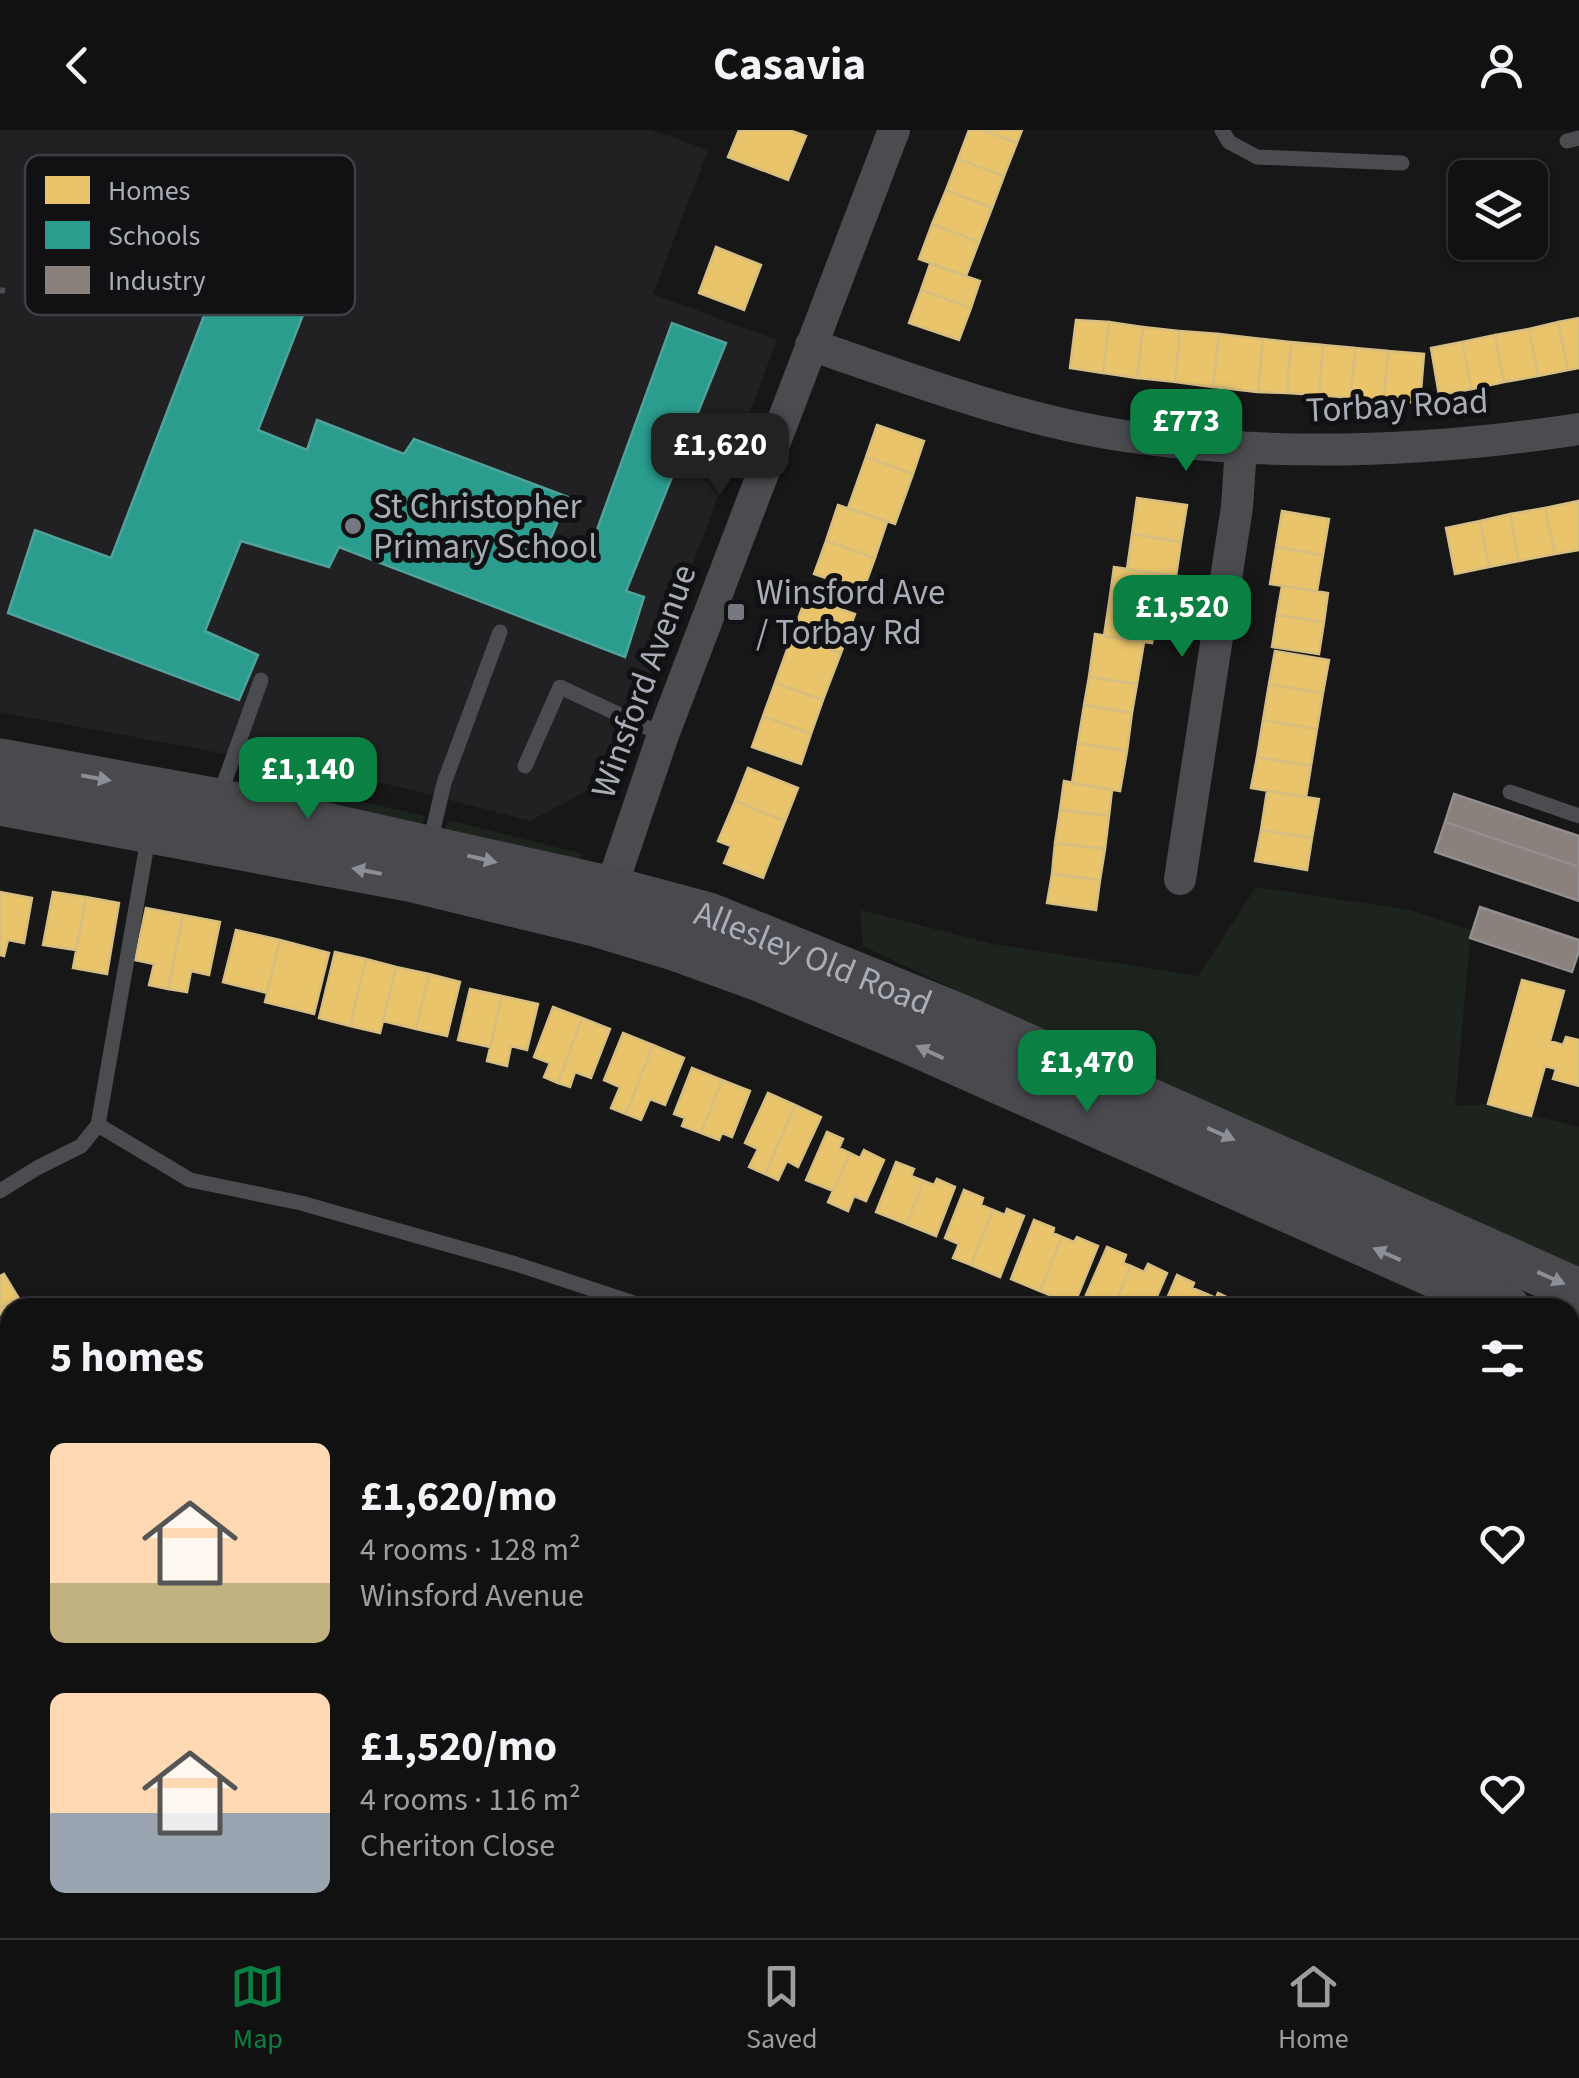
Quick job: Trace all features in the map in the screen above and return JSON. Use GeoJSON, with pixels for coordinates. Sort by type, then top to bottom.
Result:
{"type":"FeatureCollection","features":[{"type":"Feature","properties":{"kind":"main road","name":"Allesley Old Road"},"geometry":{"type":"LineString","coordinates":[[0,761],[218,801],[428,847],[605,907]]}},
{"type":"Feature","properties":{"kind":"main road","name":"Allesley Old Road"},"geometry":{"type":"LineString","coordinates":[[0,803],[412,880],[605,907],[709,915],[838,965],[1470,1267],[1579,1290]]}},
{"type":"Feature","properties":{"kind":"main road","name":"Allesley Old Road"},"geometry":{"type":"LineString","coordinates":[[1470,1267],[1499,1298]]}},
{"type":"Feature","properties":{"kind":"street","name":"Winsford Avenue"},"geometry":{"type":"LineString","coordinates":[[605,907],[663,735],[894,130]]}},
{"type":"Feature","properties":{"kind":"street","name":"Torbay Road"},"geometry":{"type":"LineString","coordinates":[[811,345],[993,406],[1124,436],[1241,447],[1370,451],[1579,429]]}},
{"type":"Feature","properties":{"kind":"street"},"geometry":{"type":"LineString","coordinates":[[1180,880],[1237,507],[1241,447]]}},
{"type":"Feature","properties":{"kind":"lane"},"geometry":{"type":"LineString","coordinates":[[1222,130],[1229,142],[1257,157],[1402,164]]}},
{"type":"Feature","properties":{"kind":"lane"},"geometry":{"type":"LineString","coordinates":[[428,847],[444,783],[500,632]]}},
{"type":"Feature","properties":{"kind":"lane"},"geometry":{"type":"LineString","coordinates":[[218,801],[261,680]]}},
{"type":"Feature","properties":{"kind":"lane"},"geometry":{"type":"LineString","coordinates":[[525,766],[560,687],[663,735]]}},
{"type":"Feature","properties":{"kind":"lane"},"geometry":{"type":"LineString","coordinates":[[1510,792],[1579,816]]}},
{"type":"Feature","properties":{"kind":"lane"},"geometry":{"type":"LineString","coordinates":[[0,1191],[81,1146],[98,1126],[150,829]]}},
{"type":"Feature","properties":{"kind":"lane"},"geometry":{"type":"LineString","coordinates":[[98,1126],[190,1180],[301,1202],[516,1264],[616,1298]]}},
{"type":"Feature","properties":{"kind":"path"},"geometry":{"type":"LineString","coordinates":[[0,290],[9,292]]}},
{"type":"Feature","properties":{"kind":"shaded area","name":"St Christopher Primary School"},"geometry":{"type":"Polygon","coordinates":[[[0,130],[651,130],[708,150],[653,294],[777,340],[612,778],[530,821],[392,785],[0,712],[0,130]]]}},
{"type":"Feature","properties":{"kind":"shaded area"},"geometry":{"type":"Polygon","coordinates":[[[282,783],[425,816],[420,832],[279,796],[282,783]]]}},
{"type":"Feature","properties":{"kind":"shaded area"},"geometry":{"type":"Polygon","coordinates":[[[448,820],[583,854],[575,861],[443,836],[448,820]]]}},
{"type":"Feature","properties":{"kind":"shaded area"},"geometry":{"type":"Polygon","coordinates":[[[1256,887],[1410,910],[1471,930],[1455,1106],[1488,1104],[1579,1127],[1579,1275],[1159,1086],[863,946],[860,910],[993,944],[1198,976],[1256,887]]]}},
{"type":"Feature","properties":{"kind":"building: Homes"},"geometry":{"type":"Polygon","coordinates":[[[739,130],[789,130],[806,136],[788,180],[728,157],[739,130]]]}},
{"type":"Feature","properties":{"kind":"building: Homes"},"geometry":{"type":"Polygon","coordinates":[[[969,130],[982,130],[1017,143],[1004,176],[958,159],[969,130]]]}},
{"type":"Feature","properties":{"kind":"building: Homes"},"geometry":{"type":"Polygon","coordinates":[[[982,130],[1022,130],[1017,143],[982,130]]]}},
{"type":"Feature","properties":{"kind":"building: Homes"},"geometry":{"type":"Polygon","coordinates":[[[958,159],[1004,176],[992,208],[946,190],[958,159]]]}},
{"type":"Feature","properties":{"kind":"building: Homes"},"geometry":{"type":"Polygon","coordinates":[[[946,190],[992,208],[979,242],[932,224],[946,190]]]}},
{"type":"Feature","properties":{"kind":"building: Homes"},"geometry":{"type":"Polygon","coordinates":[[[932,224],[979,242],[966,276],[919,259],[932,224]]]}},
{"type":"Feature","properties":{"kind":"building: Homes"},"geometry":{"type":"Polygon","coordinates":[[[716,247],[761,265],[744,310],[699,293],[716,247]]]}},
{"type":"Feature","properties":{"kind":"building: Homes"},"geometry":{"type":"Polygon","coordinates":[[[930,264],[980,281],[971,308],[921,290],[930,264]]]}},
{"type":"Feature","properties":{"kind":"building: Homes"},"geometry":{"type":"Polygon","coordinates":[[[921,290],[971,308],[959,340],[909,323],[921,290]]]}},
{"type":"Feature","properties":{"kind":"building: Homes"},"geometry":{"type":"Polygon","coordinates":[[[1579,318],[1579,368],[1568,370],[1558,322],[1579,318]]]}},
{"type":"Feature","properties":{"kind":"building: Homes"},"geometry":{"type":"Polygon","coordinates":[[[1076,320],[1109,322],[1103,373],[1070,368],[1076,320]]]}},
{"type":"Feature","properties":{"kind":"building: Homes"},"geometry":{"type":"Polygon","coordinates":[[[1109,322],[1143,327],[1137,378],[1103,373],[1109,322]]]}},
{"type":"Feature","properties":{"kind":"building: Homes"},"geometry":{"type":"Polygon","coordinates":[[[1558,322],[1568,370],[1538,376],[1529,329],[1558,322]]]}},
{"type":"Feature","properties":{"kind":"building: Homes"},"geometry":{"type":"Polygon","coordinates":[[[1143,327],[1180,331],[1175,382],[1137,378],[1143,327]]]}},
{"type":"Feature","properties":{"kind":"building: Homes"},"geometry":{"type":"Polygon","coordinates":[[[1529,329],[1538,376],[1504,382],[1495,335],[1529,329]]]}},
{"type":"Feature","properties":{"kind":"building: Homes"},"geometry":{"type":"Polygon","coordinates":[[[1180,331],[1219,334],[1213,387],[1175,382],[1180,331]]]}},
{"type":"Feature","properties":{"kind":"building: Homes"},"geometry":{"type":"Polygon","coordinates":[[[1219,334],[1263,339],[1258,392],[1213,387],[1219,334]]]}},
{"type":"Feature","properties":{"kind":"building: Homes"},"geometry":{"type":"Polygon","coordinates":[[[1495,335],[1504,382],[1472,389],[1462,342],[1495,335]]]}},
{"type":"Feature","properties":{"kind":"building: Homes"},"geometry":{"type":"Polygon","coordinates":[[[1263,339],[1291,342],[1287,393],[1258,392],[1263,339]]]}},
{"type":"Feature","properties":{"kind":"building: Homes"},"geometry":{"type":"Polygon","coordinates":[[[1291,342],[1323,345],[1319,395],[1287,393],[1291,342]]]}},
{"type":"Feature","properties":{"kind":"building: Homes"},"geometry":{"type":"Polygon","coordinates":[[[1462,342],[1472,389],[1439,395],[1431,348],[1462,342]]]}},
{"type":"Feature","properties":{"kind":"building: Homes"},"geometry":{"type":"Polygon","coordinates":[[[1323,345],[1355,348],[1351,398],[1319,395],[1323,345]]]}},
{"type":"Feature","properties":{"kind":"building: Homes"},"geometry":{"type":"Polygon","coordinates":[[[1355,348],[1388,351],[1384,400],[1351,398],[1355,348]]]}},
{"type":"Feature","properties":{"kind":"building: Homes"},"geometry":{"type":"Polygon","coordinates":[[[1388,351],[1424,354],[1420,403],[1384,400],[1388,351]]]}},
{"type":"Feature","properties":{"kind":"building: Homes"},"geometry":{"type":"Polygon","coordinates":[[[877,425],[924,441],[913,474],[866,457],[877,425]]]}},
{"type":"Feature","properties":{"kind":"building: Homes"},"geometry":{"type":"Polygon","coordinates":[[[866,457],[913,474],[895,524],[848,508],[866,457]]]}},
{"type":"Feature","properties":{"kind":"building: Homes"},"geometry":{"type":"Polygon","coordinates":[[[1137,498],[1187,505],[1181,542],[1132,534],[1137,498]]]}},
{"type":"Feature","properties":{"kind":"building: Homes"},"geometry":{"type":"Polygon","coordinates":[[[1578,501],[1579,550],[1555,554],[1545,508],[1578,501]]]}},
{"type":"Feature","properties":{"kind":"building: Homes"},"geometry":{"type":"Polygon","coordinates":[[[838,505],[887,522],[875,558],[826,541],[838,505]]]}},
{"type":"Feature","properties":{"kind":"building: Homes"},"geometry":{"type":"Polygon","coordinates":[[[1545,508],[1555,554],[1519,561],[1510,514],[1545,508]]]}},
{"type":"Feature","properties":{"kind":"building: Homes"},"geometry":{"type":"Polygon","coordinates":[[[1282,511],[1329,519],[1323,555],[1276,547],[1282,511]]]}},
{"type":"Feature","properties":{"kind":"building: Homes"},"geometry":{"type":"Polygon","coordinates":[[[1510,514],[1519,561],[1489,567],[1480,521],[1510,514]]]}},
{"type":"Feature","properties":{"kind":"building: Homes"},"geometry":{"type":"Polygon","coordinates":[[[1480,521],[1489,567],[1455,574],[1446,528],[1480,521]]]}},
{"type":"Feature","properties":{"kind":"building: Homes"},"geometry":{"type":"Polygon","coordinates":[[[1132,534],[1181,542],[1176,576],[1127,569],[1132,534]]]}},
{"type":"Feature","properties":{"kind":"building: Homes"},"geometry":{"type":"Polygon","coordinates":[[[826,541],[875,558],[863,591],[814,574],[826,541]]]}},
{"type":"Feature","properties":{"kind":"building: Homes"},"geometry":{"type":"Polygon","coordinates":[[[1276,547],[1323,555],[1317,591],[1270,584],[1276,547]]]}},
{"type":"Feature","properties":{"kind":"building: Homes"},"geometry":{"type":"Polygon","coordinates":[[[1114,567],[1162,574],[1157,609],[1109,603],[1114,567]]]}},
{"type":"Feature","properties":{"kind":"building: Homes"},"geometry":{"type":"Polygon","coordinates":[[[1282,586],[1328,593],[1324,622],[1277,615],[1282,586]]]}},
{"type":"Feature","properties":{"kind":"building: Homes"},"geometry":{"type":"Polygon","coordinates":[[[806,597],[855,614],[841,653],[792,636],[806,597]]]}},
{"type":"Feature","properties":{"kind":"building: Homes"},"geometry":{"type":"Polygon","coordinates":[[[1109,603],[1157,609],[1152,643],[1104,636],[1109,603]]]}},
{"type":"Feature","properties":{"kind":"building: Homes"},"geometry":{"type":"Polygon","coordinates":[[[1277,615],[1324,622],[1319,654],[1272,647],[1277,615]]]}},
{"type":"Feature","properties":{"kind":"building: Homes"},"geometry":{"type":"Polygon","coordinates":[[[1095,634],[1144,642],[1137,684],[1089,677],[1095,634]]]}},
{"type":"Feature","properties":{"kind":"building: Homes"},"geometry":{"type":"Polygon","coordinates":[[[792,636],[841,653],[823,700],[775,683],[792,636]]]}},
{"type":"Feature","properties":{"kind":"building: Homes"},"geometry":{"type":"Polygon","coordinates":[[[1275,651],[1329,660],[1323,693],[1269,684],[1275,651]]]}},
{"type":"Feature","properties":{"kind":"building: Homes"},"geometry":{"type":"Polygon","coordinates":[[[1089,677],[1137,684],[1132,713],[1084,705],[1089,677]]]}},
{"type":"Feature","properties":{"kind":"building: Homes"},"geometry":{"type":"Polygon","coordinates":[[[775,683],[823,700],[811,734],[763,716],[775,683]]]}},
{"type":"Feature","properties":{"kind":"building: Homes"},"geometry":{"type":"Polygon","coordinates":[[[1269,684],[1323,693],[1317,729],[1263,720],[1269,684]]]}},
{"type":"Feature","properties":{"kind":"building: Homes"},"geometry":{"type":"Polygon","coordinates":[[[1084,705],[1132,713],[1127,751],[1078,743],[1084,705]]]}},
{"type":"Feature","properties":{"kind":"building: Homes"},"geometry":{"type":"Polygon","coordinates":[[[763,716],[811,734],[801,764],[752,747],[763,716]]]}},
{"type":"Feature","properties":{"kind":"building: Homes"},"geometry":{"type":"Polygon","coordinates":[[[1263,720],[1317,729],[1311,766],[1257,757],[1263,720]]]}},
{"type":"Feature","properties":{"kind":"building: Homes"},"geometry":{"type":"Polygon","coordinates":[[[1078,743],[1127,751],[1120,791],[1072,783],[1078,743]]]}},
{"type":"Feature","properties":{"kind":"building: Homes"},"geometry":{"type":"Polygon","coordinates":[[[1257,757],[1311,766],[1306,797],[1251,788],[1257,757]]]}},
{"type":"Feature","properties":{"kind":"building: Homes"},"geometry":{"type":"Polygon","coordinates":[[[748,768],[798,788],[785,821],[735,801],[748,768]]]}},
{"type":"Feature","properties":{"kind":"building: Homes"},"geometry":{"type":"Polygon","coordinates":[[[1064,781],[1112,790],[1109,816],[1060,810],[1064,781]]]}},
{"type":"Feature","properties":{"kind":"building: Homes"},"geometry":{"type":"Polygon","coordinates":[[[1267,791],[1319,799],[1312,838],[1261,830],[1267,791]]]}},
{"type":"Feature","properties":{"kind":"building: Homes"},"geometry":{"type":"Polygon","coordinates":[[[735,801],[785,821],[763,878],[724,863],[731,846],[718,841],[735,801]]]}},
{"type":"Feature","properties":{"kind":"building: Homes"},"geometry":{"type":"Polygon","coordinates":[[[1060,810],[1109,816],[1105,849],[1055,843],[1060,810]]]}},
{"type":"Feature","properties":{"kind":"building: Homes"},"geometry":{"type":"Polygon","coordinates":[[[1261,830],[1312,838],[1307,870],[1255,861],[1261,830]]]}},
{"type":"Feature","properties":{"kind":"building: Homes"},"geometry":{"type":"Polygon","coordinates":[[[1055,843],[1105,849],[1100,880],[1052,874],[1055,843]]]}},
{"type":"Feature","properties":{"kind":"building: Homes"},"geometry":{"type":"Polygon","coordinates":[[[1052,874],[1100,880],[1096,910],[1047,903],[1052,874]]]}},
{"type":"Feature","properties":{"kind":"building: Homes"},"geometry":{"type":"Polygon","coordinates":[[[0,892],[32,898],[24,943],[8,940],[4,956],[0,955],[0,892]]]}},
{"type":"Feature","properties":{"kind":"building: Homes"},"geometry":{"type":"Polygon","coordinates":[[[53,892],[86,897],[76,950],[43,945],[53,892]]]}},
{"type":"Feature","properties":{"kind":"building: Homes"},"geometry":{"type":"Polygon","coordinates":[[[86,897],[119,903],[107,974],[73,968],[86,897]]]}},
{"type":"Feature","properties":{"kind":"building: Homes"},"geometry":{"type":"Polygon","coordinates":[[[146,908],[183,915],[168,989],[149,985],[154,964],[135,960],[146,908]]]}},
{"type":"Feature","properties":{"kind":"building: Homes"},"geometry":{"type":"Polygon","coordinates":[[[183,915],[220,922],[209,975],[191,971],[187,992],[168,989],[183,915]]]}},
{"type":"Feature","properties":{"kind":"building: Homes"},"geometry":{"type":"Polygon","coordinates":[[[236,930],[280,940],[267,993],[223,982],[236,930]]]}},
{"type":"Feature","properties":{"kind":"building: Homes"},"geometry":{"type":"Polygon","coordinates":[[[280,940],[329,953],[314,1014],[265,1002],[280,940]]]}},
{"type":"Feature","properties":{"kind":"building: Homes"},"geometry":{"type":"Polygon","coordinates":[[[335,952],[366,959],[350,1026],[319,1018],[335,952]]]}},
{"type":"Feature","properties":{"kind":"building: Homes"},"geometry":{"type":"Polygon","coordinates":[[[366,959],[396,967],[380,1033],[350,1026],[366,959]]]}},
{"type":"Feature","properties":{"kind":"building: Homes"},"geometry":{"type":"Polygon","coordinates":[[[396,967],[429,974],[416,1029],[383,1021],[396,967]]]}},
{"type":"Feature","properties":{"kind":"building: Homes"},"geometry":{"type":"Polygon","coordinates":[[[429,974],[460,982],[447,1036],[416,1029],[429,974]]]}},
{"type":"Feature","properties":{"kind":"building: Homes"},"geometry":{"type":"Polygon","coordinates":[[[1522,980],[1564,991],[1550,1041],[1563,1045],[1566,1037],[1579,1040],[1579,1086],[1553,1079],[1556,1069],[1545,1066],[1531,1116],[1488,1104],[1522,980]]]}},
{"type":"Feature","properties":{"kind":"building: Homes"},"geometry":{"type":"Polygon","coordinates":[[[470,989],[502,996],[490,1047],[458,1040],[470,989]]]}},
{"type":"Feature","properties":{"kind":"building: Homes"},"geometry":{"type":"Polygon","coordinates":[[[502,996],[538,1004],[527,1050],[511,1046],[507,1066],[487,1061],[502,996]]]}},
{"type":"Feature","properties":{"kind":"building: Homes"},"geometry":{"type":"Polygon","coordinates":[[[553,1007],[582,1018],[558,1083],[544,1077],[550,1063],[534,1057],[553,1007]]]}},
{"type":"Feature","properties":{"kind":"building: Homes"},"geometry":{"type":"Polygon","coordinates":[[[582,1018],[610,1029],[591,1078],[575,1072],[570,1087],[558,1083],[582,1018]]]}},
{"type":"Feature","properties":{"kind":"building: Homes"},"geometry":{"type":"Polygon","coordinates":[[[623,1033],[653,1045],[626,1114],[611,1108],[620,1087],[604,1080],[623,1033]]]}},
{"type":"Feature","properties":{"kind":"building: Homes"},"geometry":{"type":"Polygon","coordinates":[[[653,1045],[684,1058],[665,1105],[650,1099],[641,1120],[626,1114],[653,1045]]]}},
{"type":"Feature","properties":{"kind":"building: Homes"},"geometry":{"type":"Polygon","coordinates":[[[692,1068],[722,1080],[701,1133],[682,1126],[685,1118],[674,1114],[692,1068]]]}},
{"type":"Feature","properties":{"kind":"building: Homes"},"geometry":{"type":"Polygon","coordinates":[[[722,1080],[750,1091],[732,1137],[722,1133],[719,1140],[701,1133],[722,1080]]]}},
{"type":"Feature","properties":{"kind":"building: Homes"},"geometry":{"type":"Polygon","coordinates":[[[768,1093],[795,1105],[765,1174],[749,1167],[758,1149],[745,1143],[768,1093]]]}},
{"type":"Feature","properties":{"kind":"building: Homes"},"geometry":{"type":"Polygon","coordinates":[[[795,1105],[821,1117],[798,1167],[787,1161],[778,1180],[765,1174],[795,1105]]]}},
{"type":"Feature","properties":{"kind":"building: Homes"},"geometry":{"type":"Polygon","coordinates":[[[827,1132],[843,1139],[839,1148],[850,1153],[833,1191],[806,1180],[827,1132]]]}},
{"type":"Feature","properties":{"kind":"building: Homes"},"geometry":{"type":"Polygon","coordinates":[[[864,1150],[884,1160],[866,1201],[854,1196],[848,1211],[828,1202],[850,1153],[860,1158],[864,1150]]]}},
{"type":"Feature","properties":{"kind":"building: Homes"},"geometry":{"type":"Polygon","coordinates":[[[896,1162],[914,1169],[911,1176],[924,1181],[906,1224],[876,1212],[896,1162]]]}},
{"type":"Feature","properties":{"kind":"building: Homes"},"geometry":{"type":"Polygon","coordinates":[[[937,1179],[955,1187],[936,1236],[906,1224],[924,1181],[934,1185],[937,1179]]]}},
{"type":"Feature","properties":{"kind":"building: Homes"},"geometry":{"type":"Polygon","coordinates":[[[964,1190],[983,1198],[981,1205],[993,1210],[971,1265],[953,1258],[959,1244],[945,1238],[964,1190]]]}},
{"type":"Feature","properties":{"kind":"building: Homes"},"geometry":{"type":"Polygon","coordinates":[[[1007,1209],[1024,1216],[1000,1277],[971,1265],[993,1210],[1005,1215],[1007,1209]]]}},
{"type":"Feature","properties":{"kind":"building: Homes"},"geometry":{"type":"Polygon","coordinates":[[[1034,1220],[1054,1228],[1053,1233],[1062,1237],[1040,1291],[1011,1279],[1034,1220]]]}},
{"type":"Feature","properties":{"kind":"building: Homes"},"geometry":{"type":"Polygon","coordinates":[[[1062,1237],[1074,1242],[1077,1237],[1098,1246],[1077,1298],[1057,1298],[1040,1291],[1062,1237]]]}},
{"type":"Feature","properties":{"kind":"building: Homes"},"geometry":{"type":"Polygon","coordinates":[[[1107,1247],[1126,1255],[1123,1263],[1131,1266],[1117,1298],[1086,1295],[1107,1247]]]}},
{"type":"Feature","properties":{"kind":"building: Homes"},"geometry":{"type":"Polygon","coordinates":[[[1148,1264],[1167,1273],[1156,1298],[1117,1298],[1131,1266],[1144,1272],[1148,1264]]]}},
{"type":"Feature","properties":{"kind":"building: Homes"},"geometry":{"type":"Polygon","coordinates":[[[4,1274],[18,1297],[0,1298],[0,1276],[4,1274]]]}},
{"type":"Feature","properties":{"kind":"building: Homes"},"geometry":{"type":"Polygon","coordinates":[[[1177,1275],[1202,1292],[1199,1298],[1167,1298],[1177,1275]]]}},
{"type":"Feature","properties":{"kind":"building: Schools"},"geometry":{"type":"Polygon","coordinates":[[[204,315],[303,315],[258,430],[307,450],[317,420],[404,454],[414,439],[568,497],[548,545],[586,560],[672,323],[726,343],[626,591],[644,597],[625,657],[339,547],[329,567],[241,541],[205,631],[258,655],[239,700],[8,613],[35,530],[111,558],[204,315]]]}},
{"type":"Feature","properties":{"kind":"building: Industry"},"geometry":{"type":"Polygon","coordinates":[[[1454,794],[1579,836],[1579,867],[1445,822],[1454,794]]]}},
{"type":"Feature","properties":{"kind":"building: Industry"},"geometry":{"type":"Polygon","coordinates":[[[1445,822],[1579,867],[1579,901],[1435,852],[1445,822]]]}},
{"type":"Feature","properties":{"kind":"building: Industry"},"geometry":{"type":"Polygon","coordinates":[[[1480,907],[1579,940],[1572,972],[1470,938],[1480,907]]]}},
{"type":"Feature","properties":{"kind":"place","name":"St Christopher Primary School"},"geometry":{"type":"Point","coordinates":[353,526]}},
{"type":"Feature","properties":{"kind":"place","name":"Winsford Ave / Torbay Rd"},"geometry":{"type":"Point","coordinates":[736,612]}}]}
